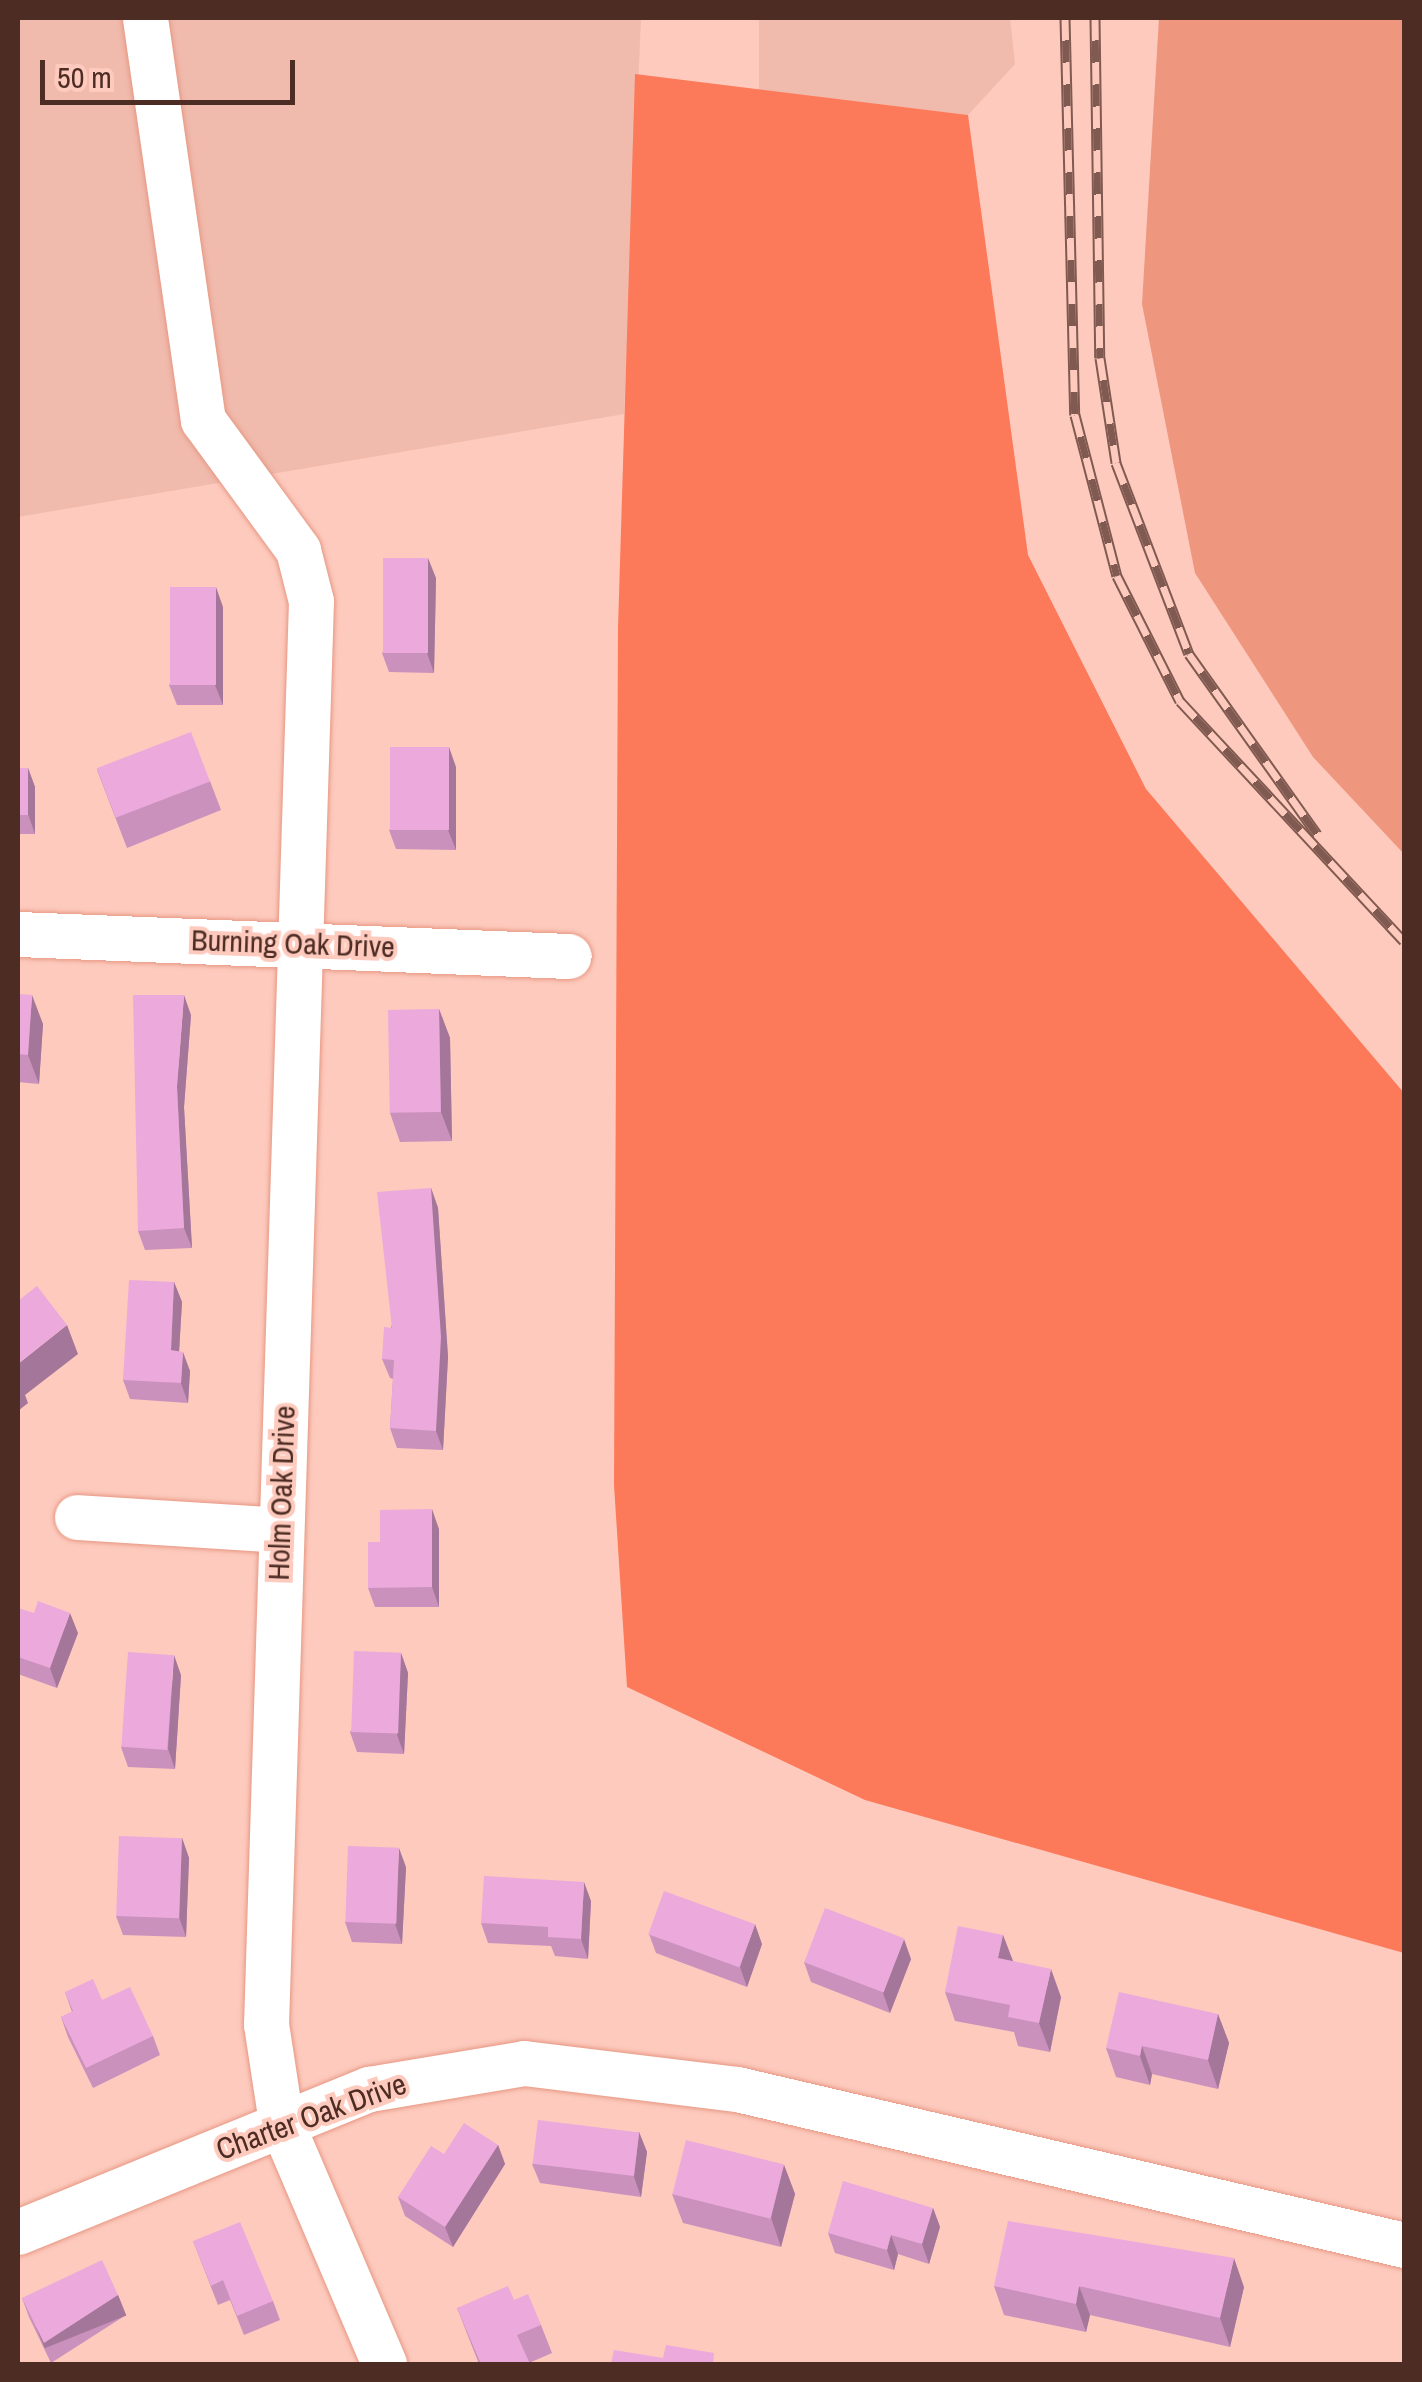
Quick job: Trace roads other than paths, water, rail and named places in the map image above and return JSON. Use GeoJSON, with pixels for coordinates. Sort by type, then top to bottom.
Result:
{"type":"FeatureCollection","features":[{"type":"Feature","properties":{"kind":"street","name":"Holm Oak Drive"},"geometry":{"type":"LineString","coordinates":[[145,18],[203,420],[298,550],[311,601],[266,1938],[281,2122],[384,2364]]}},
{"type":"Feature","properties":{"kind":"street","name":"Burning Oak Drive"},"geometry":{"type":"LineString","coordinates":[[18,934],[298,942],[569,956]]}},
{"type":"Feature","properties":{"kind":"street"},"geometry":{"type":"LineString","coordinates":[[78,1517],[280,1530]]}},
{"type":"Feature","properties":{"kind":"street","name":"Charter Oak Drive"},"geometry":{"type":"LineString","coordinates":[[18,2232],[369,2089],[524,2063],[737,2089],[1404,2245]]}},
{"type":"Feature","properties":{"kind":"railway"},"geometry":{"type":"LineString","coordinates":[[1065,18],[1075,415],[1117,576],[1180,701],[1404,941]]}},
{"type":"Feature","properties":{"kind":"railway"},"geometry":{"type":"LineString","coordinates":[[1095,18],[1100,358],[1116,463],[1189,654],[1317,834]]}}]}
